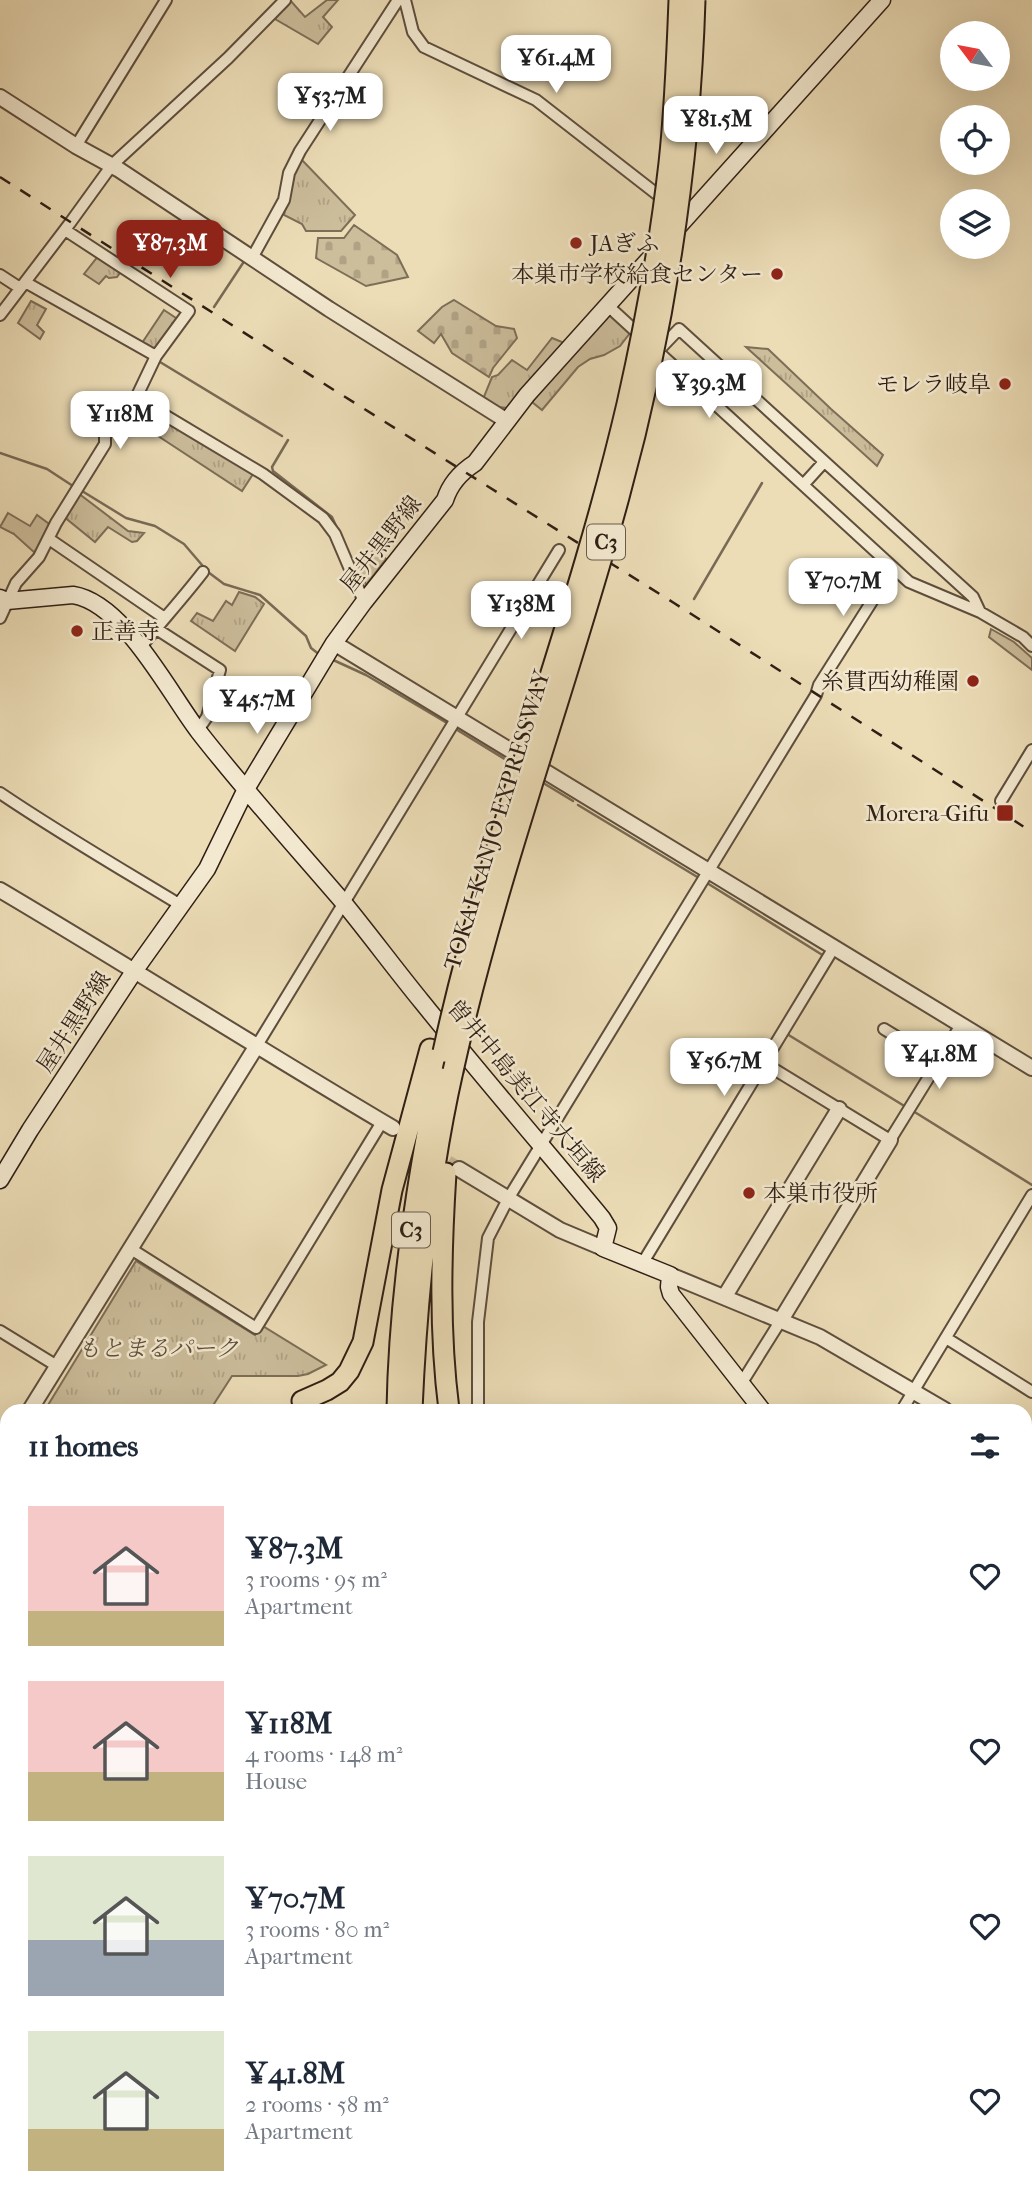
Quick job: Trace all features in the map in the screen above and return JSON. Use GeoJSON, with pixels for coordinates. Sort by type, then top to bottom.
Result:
{"type":"FeatureCollection","features":[{"type":"Feature","properties":{"kind":"highway","name":"TOKAI-KANJO EXPRESSWAY"},"geometry":{"type":"LineString","coordinates":[[397,1404],[402,1310],[436,1050],[560,644],[627,405],[656,261],[668,174],[679,0]]}},
{"type":"Feature","properties":{"kind":"highway","name":"TOKAI-KANJO EXPRESSWAY"},"geometry":{"type":"LineString","coordinates":[[412,1404],[421,1267],[432,1185],[453,1071],[484,944],[620,496],[652,363],[675,239],[694,42],[695,0]]}},
{"type":"Feature","properties":{"kind":"highway"},"geometry":{"type":"LineString","coordinates":[[302,1401],[327,1391],[340,1382],[349,1371],[363,1342],[391,1190],[436,1050]]}},
{"type":"Feature","properties":{"kind":"highway"},"geometry":{"type":"LineString","coordinates":[[448,1404],[441,1270],[453,1071]]}},
{"type":"Feature","properties":{"kind":"main road","name":"屋井黒野線"},"geometry":{"type":"LineString","coordinates":[[0,1180],[30,1129],[135,970],[214,858],[246,789],[334,643],[364,601],[445,500],[456,480],[464,470],[475,463],[527,395],[882,0]]}},
{"type":"Feature","properties":{"kind":"main road","name":"曽井中島美江寺大垣線"},"geometry":{"type":"LineString","coordinates":[[4,599],[82,596],[109,613],[140,648],[198,730],[246,789],[345,905],[423,1004],[602,1218],[608,1228],[603,1248]]}},
{"type":"Feature","properties":{"kind":"main road"},"geometry":{"type":"LineString","coordinates":[[603,1248],[670,1275],[671,1294],[757,1404]]}},
{"type":"Feature","properties":{"kind":"street"},"geometry":{"type":"LineString","coordinates":[[76,146],[166,0]]}},
{"type":"Feature","properties":{"kind":"street"},"geometry":{"type":"LineString","coordinates":[[0,315],[112,165],[228,58],[285,0]]}},
{"type":"Feature","properties":{"kind":"street"},"geometry":{"type":"LineString","coordinates":[[252,258],[284,200],[289,173],[300,151],[398,0]]}},
{"type":"Feature","properties":{"kind":"street"},"geometry":{"type":"LineString","coordinates":[[405,0],[413,32],[424,47],[536,100],[686,217]]}},
{"type":"Feature","properties":{"kind":"street"},"geometry":{"type":"LineString","coordinates":[[0,97],[76,146],[112,165],[507,421]]}},
{"type":"Feature","properties":{"kind":"street"},"geometry":{"type":"LineString","coordinates":[[0,618],[4,599],[39,557],[56,523],[105,444],[106,435],[136,398],[156,356],[189,311],[65,230]]}},
{"type":"Feature","properties":{"kind":"street"},"geometry":{"type":"LineString","coordinates":[[0,275],[156,356]]}},
{"type":"Feature","properties":{"kind":"street"},"geometry":{"type":"LineString","coordinates":[[607,305],[909,582],[980,612],[1023,637],[1032,646]]}},
{"type":"Feature","properties":{"kind":"street"},"geometry":{"type":"LineString","coordinates":[[657,352],[679,329],[973,597],[980,612]]}},
{"type":"Feature","properties":{"kind":"street"},"geometry":{"type":"LineString","coordinates":[[136,398],[263,474],[323,518],[335,534],[364,601]]}},
{"type":"Feature","properties":{"kind":"street"},"geometry":{"type":"LineString","coordinates":[[804,484],[824,462]]}},
{"type":"Feature","properties":{"kind":"street"},"geometry":{"type":"LineString","coordinates":[[48,539],[163,617]]}},
{"type":"Feature","properties":{"kind":"street"},"geometry":{"type":"LineString","coordinates":[[34,1404],[345,905],[456,716],[559,550]]}},
{"type":"Feature","properties":{"kind":"street"},"geometry":{"type":"LineString","coordinates":[[478,1404],[478,1322],[488,1238],[508,1199],[893,568]]}},
{"type":"Feature","properties":{"kind":"street"},"geometry":{"type":"LineString","coordinates":[[140,648],[203,572]]}},
{"type":"Feature","properties":{"kind":"street"},"geometry":{"type":"LineString","coordinates":[[155,628],[220,670],[207,717],[198,730]]}},
{"type":"Feature","properties":{"kind":"street"},"geometry":{"type":"LineString","coordinates":[[334,643],[1032,1068]]}},
{"type":"Feature","properties":{"kind":"street"},"geometry":{"type":"LineString","coordinates":[[1001,801],[1032,750]]}},
{"type":"Feature","properties":{"kind":"street"},"geometry":{"type":"LineString","coordinates":[[0,793],[44,823],[182,906]]}},
{"type":"Feature","properties":{"kind":"street"},"geometry":{"type":"LineString","coordinates":[[0,890],[387,1125],[256,1328],[131,1250]]}},
{"type":"Feature","properties":{"kind":"street"},"geometry":{"type":"LineString","coordinates":[[642,1264],[833,948]]}},
{"type":"Feature","properties":{"kind":"street"},"geometry":{"type":"LineString","coordinates":[[741,1384],[961,1025]]}},
{"type":"Feature","properties":{"kind":"street"},"geometry":{"type":"LineString","coordinates":[[884,1029],[938,1062]]}},
{"type":"Feature","properties":{"kind":"street"},"geometry":{"type":"LineString","coordinates":[[764,1063],[890,1140]]}},
{"type":"Feature","properties":{"kind":"street"},"geometry":{"type":"LineString","coordinates":[[725,1296],[839,1109]]}},
{"type":"Feature","properties":{"kind":"street"},"geometry":{"type":"LineString","coordinates":[[459,1169],[560,1230],[603,1248]]}},
{"type":"Feature","properties":{"kind":"street"},"geometry":{"type":"LineString","coordinates":[[905,1404],[1032,1195]]}},
{"type":"Feature","properties":{"kind":"street"},"geometry":{"type":"LineString","coordinates":[[670,1275],[782,1320],[841,1348],[935,1404]]}},
{"type":"Feature","properties":{"kind":"street"},"geometry":{"type":"LineString","coordinates":[[0,1331],[57,1366]]}},
{"type":"Feature","properties":{"kind":"street"},"geometry":{"type":"LineString","coordinates":[[946,1338],[1032,1392]]}},
{"type":"Feature","properties":{"kind":"green space"},"geometry":{"type":"Polygon","coordinates":[[[290,0],[305,17],[327,0],[338,0],[323,17],[332,27],[318,44],[275,19],[290,0]]]}},
{"type":"Feature","properties":{"kind":"green space"},"geometry":{"type":"Polygon","coordinates":[[[301,159],[355,215],[341,231],[306,231],[302,224],[284,215],[292,175],[301,159]]]}},
{"type":"Feature","properties":{"kind":"green space"},"geometry":{"type":"Polygon","coordinates":[[[354,225],[397,255],[408,277],[366,286],[316,258],[318,238],[344,238],[354,225]]]}},
{"type":"Feature","properties":{"kind":"green space"},"geometry":{"type":"Polygon","coordinates":[[[99,255],[122,270],[117,277],[106,276],[99,284],[84,274],[99,255]]]}},
{"type":"Feature","properties":{"kind":"green space"},"geometry":{"type":"Polygon","coordinates":[[[454,300],[496,326],[514,329],[517,338],[489,377],[452,353],[441,334],[434,343],[418,331],[442,307],[454,300]]]}},
{"type":"Feature","properties":{"kind":"green space"},"geometry":{"type":"Polygon","coordinates":[[[31,301],[46,309],[37,325],[44,332],[40,339],[18,323],[31,301]]]}},
{"type":"Feature","properties":{"kind":"green space"},"geometry":{"type":"Polygon","coordinates":[[[164,310],[179,320],[158,349],[151,350],[142,343],[164,310]]]}},
{"type":"Feature","properties":{"kind":"green space"},"geometry":{"type":"Polygon","coordinates":[[[612,315],[630,333],[620,346],[578,367],[542,410],[532,402],[603,317],[612,315]]]}},
{"type":"Feature","properties":{"kind":"green space"},"geometry":{"type":"Polygon","coordinates":[[[552,338],[563,345],[509,408],[496,407],[483,399],[492,377],[498,375],[512,360],[527,370],[552,338]]]}},
{"type":"Feature","properties":{"kind":"green space"},"geometry":{"type":"Polygon","coordinates":[[[746,347],[768,349],[883,455],[877,466],[746,347]]]}},
{"type":"Feature","properties":{"kind":"green space"},"geometry":{"type":"Polygon","coordinates":[[[164,420],[253,474],[242,491],[155,434],[164,420]]]}},
{"type":"Feature","properties":{"kind":"green space"},"geometry":{"type":"Polygon","coordinates":[[[78,493],[128,531],[144,533],[137,541],[132,542],[108,527],[95,542],[63,516],[78,493]]]}},
{"type":"Feature","properties":{"kind":"green space"},"geometry":{"type":"Polygon","coordinates":[[[8,513],[30,526],[37,515],[52,526],[36,554],[14,534],[0,527],[8,513]]]}},
{"type":"Feature","properties":{"kind":"green space"},"geometry":{"type":"Polygon","coordinates":[[[375,550],[386,559],[366,585],[357,562],[375,550]]]}},
{"type":"Feature","properties":{"kind":"green space"},"geometry":{"type":"Polygon","coordinates":[[[239,592],[255,597],[264,604],[235,651],[191,621],[197,613],[213,621],[226,601],[232,605],[239,592]]]}},
{"type":"Feature","properties":{"kind":"green space"},"geometry":{"type":"Polygon","coordinates":[[[991,629],[1014,642],[1032,658],[1032,670],[989,637],[991,629]]]}},
{"type":"Feature","properties":{"kind":"green space","name":"もとまるパーク"},"geometry":{"type":"Polygon","coordinates":[[[136,1261],[255,1335],[261,1325],[326,1365],[298,1376],[232,1376],[214,1404],[49,1404],[136,1261]]]}},
{"type":"Feature","properties":{"kind":"waterway"},"geometry":{"type":"LineString","coordinates":[[214,307],[243,263]]}},
{"type":"Feature","properties":{"kind":"waterway"},"geometry":{"type":"LineString","coordinates":[[160,362],[282,436]]}},
{"type":"Feature","properties":{"kind":"waterway"},"geometry":{"type":"LineString","coordinates":[[142,395],[190,424]]}},
{"type":"Feature","properties":{"kind":"waterway"},"geometry":{"type":"LineString","coordinates":[[288,440],[272,467],[273,471],[332,517],[365,590]]}},
{"type":"Feature","properties":{"kind":"waterway"},"geometry":{"type":"LineString","coordinates":[[0,453],[47,469],[76,488]]}},
{"type":"Feature","properties":{"kind":"waterway"},"geometry":{"type":"LineString","coordinates":[[694,599],[762,483]]}},
{"type":"Feature","properties":{"kind":"waterway"},"geometry":{"type":"LineString","coordinates":[[82,491],[126,518],[155,526],[184,544],[208,572],[224,584],[260,595],[306,636],[311,648],[320,655]]}},
{"type":"Feature","properties":{"kind":"waterway"},"geometry":{"type":"LineString","coordinates":[[331,659],[366,675],[447,723]]}},
{"type":"Feature","properties":{"kind":"waterway"},"geometry":{"type":"LineString","coordinates":[[454,728],[513,764]]}},
{"type":"Feature","properties":{"kind":"waterway"},"geometry":{"type":"LineString","coordinates":[[540,781],[573,801]]}},
{"type":"Feature","properties":{"kind":"waterway"},"geometry":{"type":"LineString","coordinates":[[578,805],[699,878]]}},
{"type":"Feature","properties":{"kind":"waterway"},"geometry":{"type":"LineString","coordinates":[[707,883],[824,956]]}},
{"type":"Feature","properties":{"kind":"waterway"},"geometry":{"type":"LineString","coordinates":[[787,1034],[906,1107]]}},
{"type":"Feature","properties":{"kind":"waterway"},"geometry":{"type":"LineString","coordinates":[[913,1111],[1032,1185]]}},
{"type":"Feature","properties":{"kind":"tunnel"},"geometry":{"type":"LineString","coordinates":[[430,1151],[459,1169]]}},
{"type":"Feature","properties":{"kind":"railway"},"geometry":{"type":"LineString","coordinates":[[0,177],[1032,832]]}},
{"type":"Feature","properties":{"kind":"place","name":"JAぎふ"},"geometry":{"type":"Point","coordinates":[576,243]}},
{"type":"Feature","properties":{"kind":"place","name":"本巣市学校給食センター"},"geometry":{"type":"Point","coordinates":[777,274]}},
{"type":"Feature","properties":{"kind":"place","name":"モレラ岐阜"},"geometry":{"type":"Point","coordinates":[1005,384]}},
{"type":"Feature","properties":{"kind":"place","name":"正善寺"},"geometry":{"type":"Point","coordinates":[77,631]}},
{"type":"Feature","properties":{"kind":"place","name":"糸貫西幼稚園"},"geometry":{"type":"Point","coordinates":[973,681]}},
{"type":"Feature","properties":{"kind":"place","name":"Morera-Gifu"},"geometry":{"type":"Point","coordinates":[1005,813]}},
{"type":"Feature","properties":{"kind":"place","name":"本巣市役所"},"geometry":{"type":"Point","coordinates":[749,1193]}}]}
